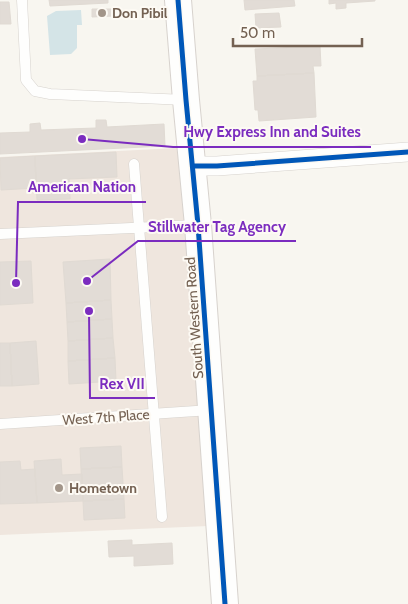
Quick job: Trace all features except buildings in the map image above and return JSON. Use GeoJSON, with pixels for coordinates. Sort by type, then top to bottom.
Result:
{"type":"FeatureCollection","features":[{"type":"Feature","properties":{"kind":"main road","name":"South Western Road"},"geometry":{"type":"LineString","coordinates":[[178,0],[198,225],[225,604]]}},
{"type":"Feature","properties":{"kind":"street"},"geometry":{"type":"LineString","coordinates":[[193,166],[218,166],[408,152]]}},
{"type":"Feature","properties":{"kind":"lane"},"geometry":{"type":"LineString","coordinates":[[22,0],[26,80],[35,91],[50,94],[186,100]]}},
{"type":"Feature","properties":{"kind":"lane"},"geometry":{"type":"LineString","coordinates":[[134,164],[162,516]]}},
{"type":"Feature","properties":{"kind":"lane"},"geometry":{"type":"LineString","coordinates":[[0,234],[198,225]]}},
{"type":"Feature","properties":{"kind":"lane","name":"West 7th Place"},"geometry":{"type":"LineString","coordinates":[[0,424],[212,410]]}},
{"type":"Feature","properties":{"kind":"shaded area"},"geometry":{"type":"Polygon","coordinates":[[[81,10],[82,25],[77,25],[77,48],[71,54],[50,55],[47,16],[56,11],[81,10]]]}},
{"type":"Feature","properties":{"kind":"shaded area"},"geometry":{"type":"Polygon","coordinates":[[[177,148],[186,205],[208,526],[0,535],[0,157],[177,148]]]}},
{"type":"Feature","properties":{"kind":"cycle path"},"geometry":{"type":"LineString","coordinates":[[178,0],[198,225],[225,604]]}},
{"type":"Feature","properties":{"kind":"cycle path"},"geometry":{"type":"LineString","coordinates":[[193,166],[217,166],[408,152]]}},
{"type":"Feature","properties":{"kind":"place","name":"Don Pibil"},"geometry":{"type":"Point","coordinates":[102,13]}},
{"type":"Feature","properties":{"kind":"place","name":"Hwy Express Inn and Suites"},"geometry":{"type":"Point","coordinates":[82,139]}},
{"type":"Feature","properties":{"kind":"place","name":"Stillwater Tag Agency"},"geometry":{"type":"Point","coordinates":[87,281]}},
{"type":"Feature","properties":{"kind":"place","name":"American Nation"},"geometry":{"type":"Point","coordinates":[16,283]}},
{"type":"Feature","properties":{"kind":"place","name":"Rex VII"},"geometry":{"type":"Point","coordinates":[89,311]}},
{"type":"Feature","properties":{"kind":"place","name":"Hometown"},"geometry":{"type":"Point","coordinates":[59,488]}}]}
